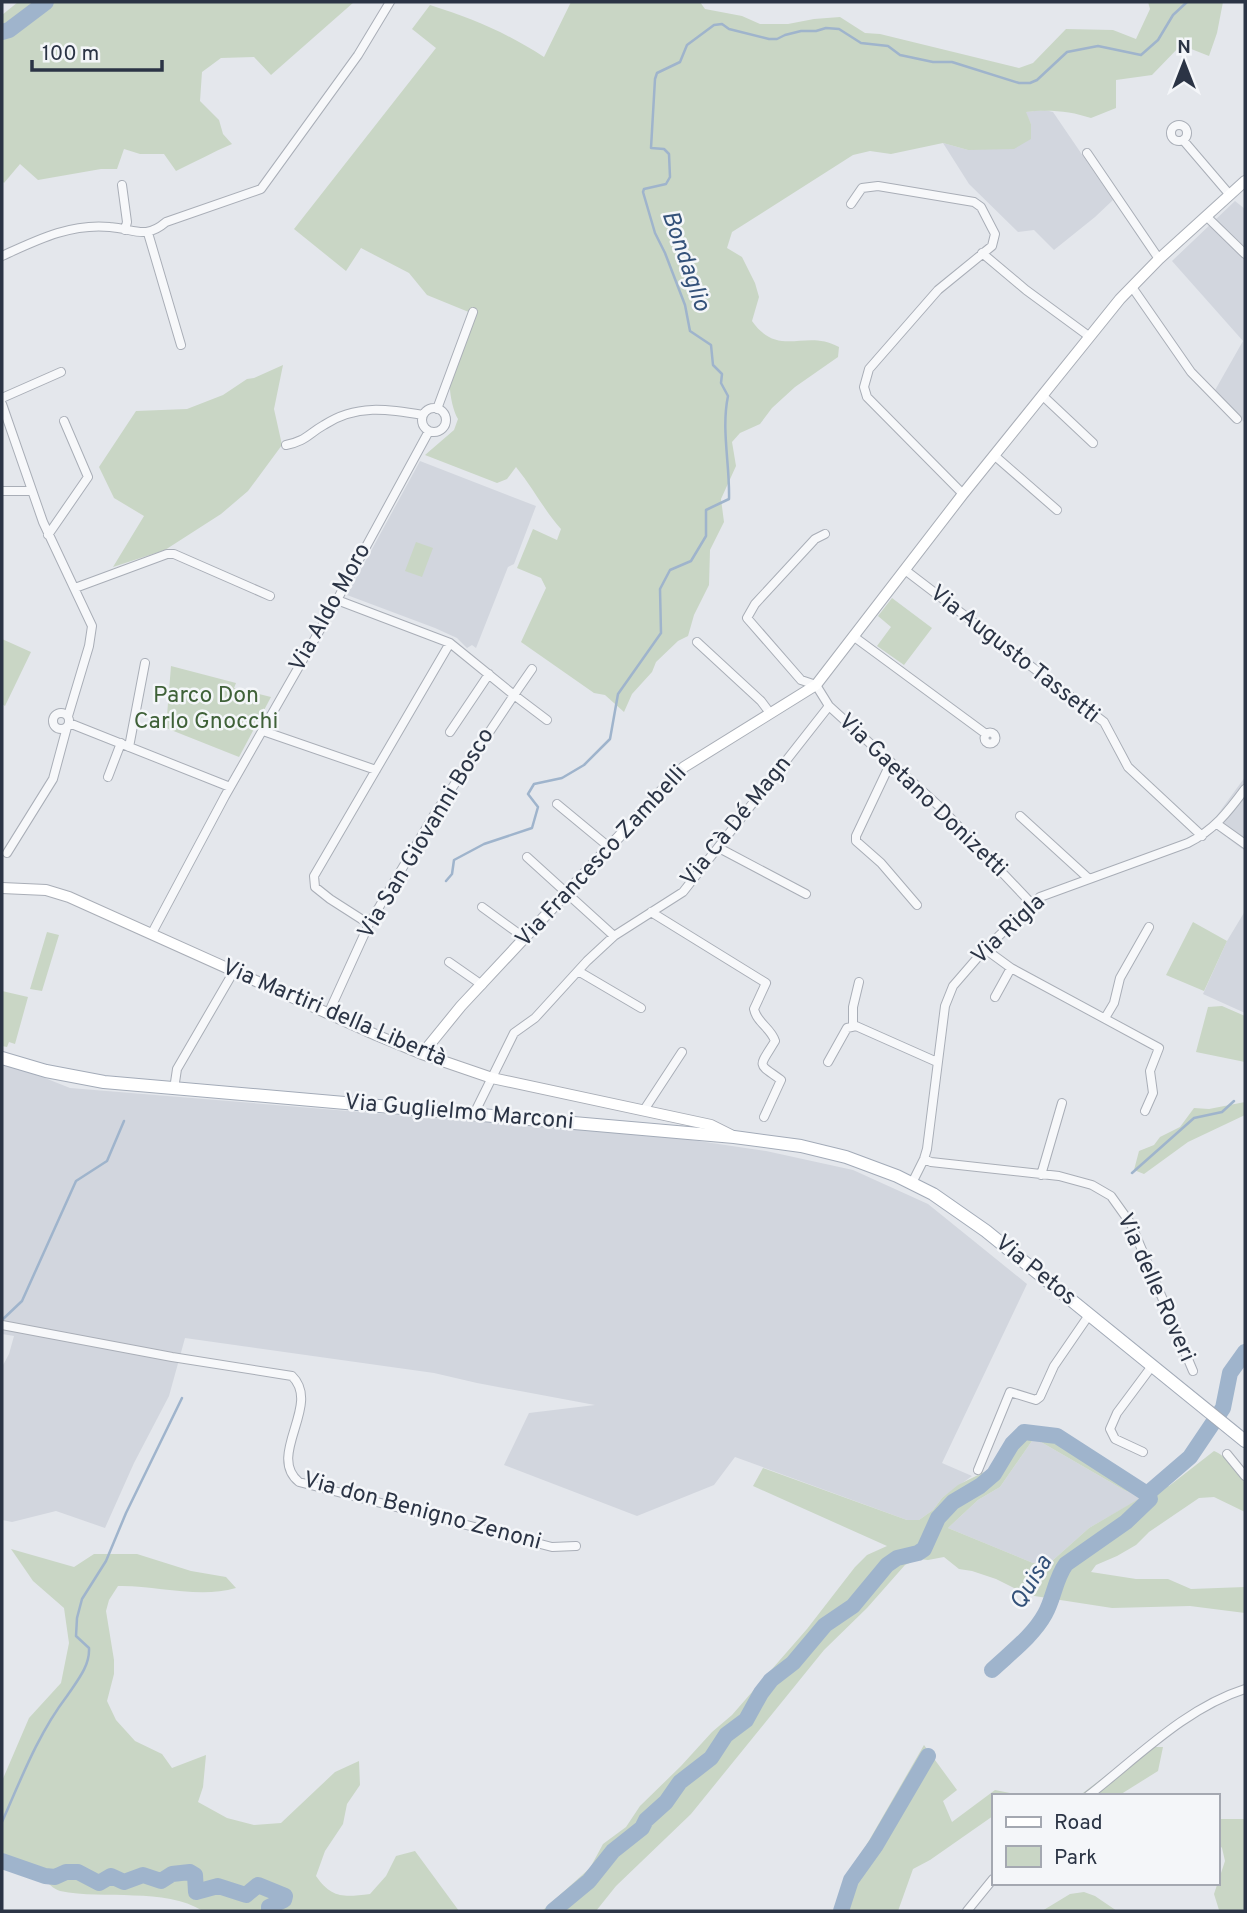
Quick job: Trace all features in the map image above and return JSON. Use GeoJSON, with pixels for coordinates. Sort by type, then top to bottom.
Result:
{"type":"FeatureCollection","features":[{"type":"Feature","properties":{"kind":"main road","name":"Via Francesco Zambelli"},"geometry":{"type":"LineString","coordinates":[[422,1054],[482,985],[684,767],[816,685],[963,494],[1132,287],[1245,181]]}},
{"type":"Feature","properties":{"kind":"main road","name":"Via Martiri della Libertà"},"geometry":{"type":"LineString","coordinates":[[2,888],[28,888],[57,893],[422,1054],[492,1078],[711,1125],[734,1137]]}},
{"type":"Feature","properties":{"kind":"main road","name":"Via Guglielmo Marconi"},"geometry":{"type":"LineString","coordinates":[[2,1058],[87,1080],[689,1132],[801,1146],[846,1157],[912,1183]]}},
{"type":"Feature","properties":{"kind":"main road"},"geometry":{"type":"LineString","coordinates":[[676,1117],[686,1125],[689,1132]]}},
{"type":"Feature","properties":{"kind":"main road","name":"Via Petos"},"geometry":{"type":"LineString","coordinates":[[912,1183],[966,1215],[1245,1441]]}},
{"type":"Feature","properties":{"kind":"street"},"geometry":{"type":"LineString","coordinates":[[2,256],[50,234],[86,226],[155,232],[173,219],[261,189],[358,55],[390,2]]}},
{"type":"Feature","properties":{"kind":"street"},"geometry":{"type":"LineString","coordinates":[[1183,140],[1230,195]]}},
{"type":"Feature","properties":{"kind":"street"},"geometry":{"type":"LineString","coordinates":[[1087,153],[1157,261]]}},
{"type":"Feature","properties":{"kind":"street"},"geometry":{"type":"LineString","coordinates":[[122,185],[127,222],[125,230]]}},
{"type":"Feature","properties":{"kind":"street"},"geometry":{"type":"LineString","coordinates":[[851,204],[862,188],[878,186],[974,202],[981,207],[995,234],[992,246],[938,290],[869,369],[864,387],[867,397],[963,494]]}},
{"type":"Feature","properties":{"kind":"street"},"geometry":{"type":"LineString","coordinates":[[1206,216],[1245,254]]}},
{"type":"Feature","properties":{"kind":"street"},"geometry":{"type":"LineString","coordinates":[[148,233],[181,345]]}},
{"type":"Feature","properties":{"kind":"street"},"geometry":{"type":"LineString","coordinates":[[982,253],[1026,290],[1090,337]]}},
{"type":"Feature","properties":{"kind":"street"},"geometry":{"type":"LineString","coordinates":[[1132,287],[1191,372],[1237,419]]}},
{"type":"Feature","properties":{"kind":"street","name":"Via Aldo Moro"},"geometry":{"type":"LineString","coordinates":[[152,933],[230,787],[337,600],[429,430],[436,432],[445,424],[446,417],[438,409],[473,312]]}},
{"type":"Feature","properties":{"kind":"street"},"geometry":{"type":"LineString","coordinates":[[2,398],[61,372]]}},
{"type":"Feature","properties":{"kind":"street"},"geometry":{"type":"LineString","coordinates":[[1043,396],[1093,443]]}},
{"type":"Feature","properties":{"kind":"street"},"geometry":{"type":"LineString","coordinates":[[2,404],[48,535],[92,626],[53,779],[7,853]]}},
{"type":"Feature","properties":{"kind":"street"},"geometry":{"type":"LineString","coordinates":[[286,445],[303,441],[324,425],[349,412],[379,409],[424,415]]}},
{"type":"Feature","properties":{"kind":"street"},"geometry":{"type":"LineString","coordinates":[[429,430],[423,422],[424,415],[428,410],[438,409]]}},
{"type":"Feature","properties":{"kind":"street"},"geometry":{"type":"LineString","coordinates":[[48,535],[88,477],[64,421]]}},
{"type":"Feature","properties":{"kind":"street"},"geometry":{"type":"LineString","coordinates":[[995,456],[1057,510]]}},
{"type":"Feature","properties":{"kind":"street"},"geometry":{"type":"LineString","coordinates":[[2,491],[32,491]]}},
{"type":"Feature","properties":{"kind":"street"},"geometry":{"type":"LineString","coordinates":[[816,685],[801,680],[747,618],[755,604],[806,548],[825,534]]}},
{"type":"Feature","properties":{"kind":"street"},"geometry":{"type":"LineString","coordinates":[[75,588],[167,554],[174,554],[270,596]]}},
{"type":"Feature","properties":{"kind":"street","name":"Via Augusto Tassetti"},"geometry":{"type":"LineString","coordinates":[[905,570],[1104,722],[1128,767],[1202,836]]}},
{"type":"Feature","properties":{"kind":"street"},"geometry":{"type":"LineString","coordinates":[[337,600],[450,643],[547,720]]}},
{"type":"Feature","properties":{"kind":"street"},"geometry":{"type":"LineString","coordinates":[[853,636],[986,734]]}},
{"type":"Feature","properties":{"kind":"street"},"geometry":{"type":"LineString","coordinates":[[697,642],[761,701],[770,713]]}},
{"type":"Feature","properties":{"kind":"street"},"geometry":{"type":"LineString","coordinates":[[369,924],[315,887],[314,876],[450,643]]}},
{"type":"Feature","properties":{"kind":"street"},"geometry":{"type":"LineString","coordinates":[[108,777],[125,745],[145,663]]}},
{"type":"Feature","properties":{"kind":"street","name":"Via San Giovanni Bosco"},"geometry":{"type":"LineString","coordinates":[[328,1014],[369,924],[433,814],[532,669]]}},
{"type":"Feature","properties":{"kind":"street"},"geometry":{"type":"LineString","coordinates":[[450,732],[489,674]]}},
{"type":"Feature","properties":{"kind":"street","name":"Via Gaetano Donizetti"},"geometry":{"type":"LineString","coordinates":[[816,685],[829,706],[941,808],[1032,904]]}},
{"type":"Feature","properties":{"kind":"street"},"geometry":{"type":"LineString","coordinates":[[68,722],[60,729],[53,724],[54,716],[75,690]]}},
{"type":"Feature","properties":{"kind":"street","name":"Via Cà Dé Magn"},"geometry":{"type":"LineString","coordinates":[[474,1114],[514,1033],[536,1018],[614,936],[683,892],[829,706]]}},
{"type":"Feature","properties":{"kind":"street"},"geometry":{"type":"LineString","coordinates":[[58,713],[64,713],[68,722],[230,787]]}},
{"type":"Feature","properties":{"kind":"street"},"geometry":{"type":"LineString","coordinates":[[263,730],[376,770]]}},
{"type":"Feature","properties":{"kind":"street"},"geometry":{"type":"LineString","coordinates":[[891,762],[856,841],[881,863],[917,905]]}},
{"type":"Feature","properties":{"kind":"street","name":"Via Rigla"},"geometry":{"type":"LineString","coordinates":[[912,1183],[924,1159],[937,1062],[948,997],[953,986],[985,949],[1032,904],[1054,890],[1202,836],[1217,824],[1245,789]]}},
{"type":"Feature","properties":{"kind":"street"},"geometry":{"type":"LineString","coordinates":[[557,804],[609,847]]}},
{"type":"Feature","properties":{"kind":"street"},"geometry":{"type":"LineString","coordinates":[[1020,816],[1088,878]]}},
{"type":"Feature","properties":{"kind":"street"},"geometry":{"type":"LineString","coordinates":[[1217,824],[1245,844]]}},
{"type":"Feature","properties":{"kind":"street"},"geometry":{"type":"LineString","coordinates":[[719,848],[806,894]]}},
{"type":"Feature","properties":{"kind":"street"},"geometry":{"type":"LineString","coordinates":[[527,857],[614,936]]}},
{"type":"Feature","properties":{"kind":"street"},"geometry":{"type":"LineString","coordinates":[[482,907],[526,939]]}},
{"type":"Feature","properties":{"kind":"street"},"geometry":{"type":"LineString","coordinates":[[651,912],[766,983],[754,1014],[773,1035],[775,1041],[763,1062],[765,1071],[781,1080],[764,1117]]}},
{"type":"Feature","properties":{"kind":"street"},"geometry":{"type":"LineString","coordinates":[[1105,1018],[1114,1003],[1120,978],[1149,927]]}},
{"type":"Feature","properties":{"kind":"street"},"geometry":{"type":"LineString","coordinates":[[985,949],[1012,968],[1159,1048],[1150,1071],[1153,1093],[1145,1111]]}},
{"type":"Feature","properties":{"kind":"street"},"geometry":{"type":"LineString","coordinates":[[449,962],[482,985]]}},
{"type":"Feature","properties":{"kind":"street"},"geometry":{"type":"LineString","coordinates":[[995,998],[1012,968]]}},
{"type":"Feature","properties":{"kind":"street"},"geometry":{"type":"LineString","coordinates":[[174,1089],[177,1069],[234,971]]}},
{"type":"Feature","properties":{"kind":"street"},"geometry":{"type":"LineString","coordinates":[[578,971],[641,1008]]}},
{"type":"Feature","properties":{"kind":"street"},"geometry":{"type":"LineString","coordinates":[[853,1026],[853,1007],[859,982]]}},
{"type":"Feature","properties":{"kind":"street"},"geometry":{"type":"LineString","coordinates":[[828,1062],[847,1028],[853,1026],[937,1062]]}},
{"type":"Feature","properties":{"kind":"street"},"geometry":{"type":"LineString","coordinates":[[644,1110],[682,1052]]}},
{"type":"Feature","properties":{"kind":"street"},"geometry":{"type":"LineString","coordinates":[[1041,1175],[1062,1103]]}},
{"type":"Feature","properties":{"kind":"street","name":"Via delle Roveri"},"geometry":{"type":"LineString","coordinates":[[924,1159],[1076,1180],[1111,1196],[1131,1224],[1193,1371]]}},
{"type":"Feature","properties":{"kind":"street"},"geometry":{"type":"LineString","coordinates":[[978,1469],[1007,1396],[1010,1392],[1015,1392],[1031,1399],[1040,1397],[1054,1366],[1089,1315]]}},
{"type":"Feature","properties":{"kind":"street","name":"Via don Benigno Zenoni"},"geometry":{"type":"LineString","coordinates":[[2,1325],[292,1376],[302,1391],[289,1454],[292,1477],[299,1482],[552,1547],[576,1546]]}},
{"type":"Feature","properties":{"kind":"street"},"geometry":{"type":"LineString","coordinates":[[1143,1452],[1115,1439],[1110,1429],[1117,1413],[1152,1366]]}},
{"type":"Feature","properties":{"kind":"street"},"geometry":{"type":"LineString","coordinates":[[1227,1454],[1245,1476]]}},
{"type":"Feature","properties":{"kind":"street"},"geometry":{"type":"LineString","coordinates":[[1091,1794],[1187,1718],[1234,1692],[1245,1689]]}},
{"type":"Feature","properties":{"kind":"street"},"geometry":{"type":"LineString","coordinates":[[967,1911],[992,1880]]}},
{"type":"Feature","properties":{"kind":"shaded area"},"geometry":{"type":"Polygon","coordinates":[[[1025,112],[1053,112],[1113,200],[1054,250],[1034,230],[1018,232],[969,184],[943,143],[968,150],[1031,124],[1025,112]]]}},
{"type":"Feature","properties":{"kind":"shaded area"},"geometry":{"type":"Polygon","coordinates":[[[1235,201],[1245,209],[1245,423],[1214,392],[1243,341],[1172,261],[1235,201]]]}},
{"type":"Feature","properties":{"kind":"shaded area"},"geometry":{"type":"Polygon","coordinates":[[[420,461],[536,506],[514,564],[508,567],[476,648],[472,645],[467,648],[457,638],[435,628],[347,595],[420,461]]]}},
{"type":"Feature","properties":{"kind":"shaded area"},"geometry":{"type":"Polygon","coordinates":[[[1245,777],[1245,851],[1210,825],[1245,777]]]}},
{"type":"Feature","properties":{"kind":"shaded area"},"geometry":{"type":"Polygon","coordinates":[[[1245,911],[1245,1013],[1203,994],[1227,941],[1245,911]]]}},
{"type":"Feature","properties":{"kind":"shaded area"},"geometry":{"type":"Polygon","coordinates":[[[2,1061],[70,1088],[678,1138],[766,1151],[853,1170],[928,1204],[1027,1284],[942,1463],[972,1476],[942,1498],[933,1510],[919,1520],[907,1520],[735,1457],[714,1485],[637,1516],[504,1465],[529,1413],[595,1405],[434,1373],[185,1338],[169,1396],[134,1463],[105,1528],[56,1511],[12,1522],[2,1520],[2,1367],[14,1336],[2,1334],[2,1061]]]}},
{"type":"Feature","properties":{"kind":"shaded area"},"geometry":{"type":"Polygon","coordinates":[[[1034,1438],[1124,1490],[1143,1497],[1089,1528],[1052,1561],[1033,1563],[948,1528],[978,1500],[1000,1487],[1034,1438]]]}},
{"type":"Feature","properties":{"kind":"green space"},"geometry":{"type":"Polygon","coordinates":[[[18,2],[354,2],[271,75],[254,57],[221,58],[202,72],[200,101],[219,120],[223,134],[232,144],[176,171],[164,154],[140,154],[124,149],[117,169],[101,169],[38,180],[20,164],[4,183],[2,15],[18,2]]]}},
{"type":"Feature","properties":{"kind":"green space"},"geometry":{"type":"Polygon","coordinates":[[[571,2],[700,2],[705,9],[742,16],[760,24],[788,24],[840,17],[865,33],[880,34],[1019,68],[1033,63],[1066,29],[1113,30],[1136,39],[1150,9],[1148,2],[1223,2],[1209,56],[1181,45],[1152,75],[1116,80],[1116,108],[1091,118],[1059,111],[1026,112],[1031,124],[1031,139],[1014,149],[968,150],[943,143],[891,154],[870,151],[853,155],[732,232],[727,248],[742,257],[759,297],[752,321],[762,332],[782,341],[815,340],[839,347],[838,357],[795,387],[772,408],[760,424],[740,433],[732,442],[736,466],[721,499],[724,522],[710,550],[709,585],[694,615],[688,636],[678,641],[656,662],[652,672],[632,694],[624,712],[605,695],[594,693],[521,642],[546,588],[541,578],[517,568],[533,529],[557,540],[561,529],[516,467],[507,479],[497,483],[425,455],[454,430],[458,419],[450,391],[451,376],[476,315],[427,295],[409,273],[361,248],[346,271],[294,229],[436,48],[412,29],[430,5],[489,27],[544,57],[571,2]]]}},
{"type":"Feature","properties":{"kind":"green space"},"geometry":{"type":"Polygon","coordinates":[[[283,365],[274,409],[282,445],[248,491],[221,514],[165,550],[113,567],[144,516],[114,498],[99,467],[136,411],[187,409],[223,395],[247,379],[283,365]]]}},
{"type":"Feature","properties":{"kind":"green space"},"geometry":{"type":"Polygon","coordinates":[[[416,542],[433,548],[422,577],[405,571],[416,542]]]}},
{"type":"Feature","properties":{"kind":"green space"},"geometry":{"type":"Polygon","coordinates":[[[892,598],[932,628],[904,665],[877,646],[891,627],[878,616],[892,598]]]}},
{"type":"Feature","properties":{"kind":"green space"},"geometry":{"type":"Polygon","coordinates":[[[2,639],[31,652],[5,706],[2,704],[2,639]]]}},
{"type":"Feature","properties":{"kind":"green space","name":"Parco Don Carlo Gnocchi"},"geometry":{"type":"Polygon","coordinates":[[[171,666],[236,683],[234,688],[271,697],[239,757],[166,728],[171,666]]]}},
{"type":"Feature","properties":{"kind":"green space"},"geometry":{"type":"Polygon","coordinates":[[[1193,922],[1227,941],[1204,991],[1166,975],[1193,922]]]}},
{"type":"Feature","properties":{"kind":"green space"},"geometry":{"type":"Polygon","coordinates":[[[47,932],[59,935],[42,991],[30,989],[47,932]]]}},
{"type":"Feature","properties":{"kind":"green space"},"geometry":{"type":"Polygon","coordinates":[[[2,991],[28,997],[15,1044],[9,1042],[7,1047],[2,1046],[2,991]]]}},
{"type":"Feature","properties":{"kind":"green space"},"geometry":{"type":"Polygon","coordinates":[[[1222,1006],[1245,1016],[1245,1062],[1196,1052],[1208,1007],[1222,1006]]]}},
{"type":"Feature","properties":{"kind":"green space"},"geometry":{"type":"Polygon","coordinates":[[[1245,1102],[1245,1115],[1188,1142],[1144,1174],[1134,1170],[1139,1151],[1154,1145],[1160,1137],[1180,1127],[1194,1108],[1209,1109],[1245,1102]]]}},
{"type":"Feature","properties":{"kind":"green space"},"geometry":{"type":"Polygon","coordinates":[[[1032,1425],[1065,1439],[1141,1490],[1169,1486],[1214,1451],[1223,1456],[1236,1469],[1245,1484],[1245,1512],[1214,1497],[1199,1498],[1149,1532],[1136,1545],[1096,1565],[1091,1572],[1136,1579],[1168,1579],[1191,1589],[1245,1587],[1245,1613],[1190,1606],[1112,1608],[1028,1595],[996,1579],[959,1569],[944,1557],[918,1559],[905,1565],[867,1608],[824,1650],[691,1814],[616,1886],[596,1911],[542,1911],[590,1868],[603,1844],[626,1827],[640,1806],[732,1715],[807,1629],[855,1567],[867,1555],[887,1546],[753,1486],[763,1468],[907,1520],[919,1520],[958,1485],[998,1465],[1019,1434],[1032,1425]],[[1034,1438],[1000,1487],[978,1500],[948,1528],[1033,1563],[1052,1561],[1089,1528],[1142,1497],[1124,1490],[1034,1438]]]}},
{"type":"Feature","properties":{"kind":"green space"},"geometry":{"type":"Polygon","coordinates":[[[11,1549],[74,1567],[94,1554],[137,1554],[191,1571],[226,1577],[236,1588],[192,1592],[118,1586],[106,1611],[114,1660],[114,1674],[107,1701],[116,1720],[135,1741],[162,1754],[172,1768],[206,1755],[203,1787],[198,1802],[227,1818],[254,1825],[281,1823],[335,1772],[359,1761],[360,1785],[347,1804],[343,1824],[325,1851],[316,1876],[328,1889],[339,1895],[370,1894],[386,1876],[396,1856],[415,1851],[459,1911],[203,1911],[171,1899],[152,1896],[60,1891],[42,1879],[2,1864],[2,1781],[29,1718],[61,1683],[69,1643],[64,1608],[33,1581],[11,1549]]]}},
{"type":"Feature","properties":{"kind":"green space"},"geometry":{"type":"Polygon","coordinates":[[[924,1745],[957,1790],[943,1801],[952,1822],[995,1790],[1010,1793],[992,1794],[992,1817],[913,1869],[898,1911],[838,1911],[844,1884],[924,1745]]]}},
{"type":"Feature","properties":{"kind":"green space"},"geometry":{"type":"Polygon","coordinates":[[[1163,1747],[1158,1771],[1121,1794],[1082,1794],[1139,1750],[1163,1747]]]}},
{"type":"Feature","properties":{"kind":"green space"},"geometry":{"type":"Polygon","coordinates":[[[1219,1819],[1245,1819],[1245,1911],[1219,1910],[1214,1894],[1225,1861],[1219,1844],[1219,1819]]]}},
{"type":"Feature","properties":{"kind":"green space"},"geometry":{"type":"Polygon","coordinates":[[[1084,1892],[1117,1911],[1042,1911],[1070,1894],[1084,1892]]]}},
{"type":"Feature","properties":{"kind":"waterway"},"geometry":{"type":"LineString","coordinates":[[2,32],[9,30],[46,2]]}},
{"type":"Feature","properties":{"kind":"waterway","name":"Bondaglio"},"geometry":{"type":"LineString","coordinates":[[446,881],[452,874],[454,860],[484,844],[532,828],[538,807],[528,794],[534,784],[562,778],[584,765],[610,739],[618,694],[661,633],[660,589],[670,570],[691,561],[706,536],[706,510],[729,499],[725,422],[728,396],[721,383],[722,374],[713,365],[711,345],[690,331],[685,305],[655,233],[643,192],[644,189],[666,184],[670,177],[669,154],[664,149],[651,148],[657,73],[680,62],[687,45],[714,25],[722,24],[729,29],[769,39],[801,31],[839,29],[861,43],[888,46],[900,55],[933,62],[952,62],[1019,83],[1030,83],[1037,80],[1067,52],[1098,46],[1141,55],[1158,40],[1173,15],[1187,2]]}},
{"type":"Feature","properties":{"kind":"waterway"},"geometry":{"type":"LineString","coordinates":[[1132,1173],[1194,1118],[1222,1112],[1234,1101]]}},
{"type":"Feature","properties":{"kind":"waterway"},"geometry":{"type":"LineString","coordinates":[[2,1320],[22,1301],[76,1181],[107,1161],[124,1121]]}},
{"type":"Feature","properties":{"kind":"waterway","name":"Quisa"},"geometry":{"type":"LineString","coordinates":[[1147,1494],[1190,1457],[1223,1408],[1230,1373],[1245,1352]]}},
{"type":"Feature","properties":{"kind":"waterway"},"geometry":{"type":"LineString","coordinates":[[2,1822],[39,1741],[85,1667],[89,1648],[76,1636],[82,1599],[106,1561],[126,1513],[182,1398]]}},
{"type":"Feature","properties":{"kind":"waterway"},"geometry":{"type":"LineString","coordinates":[[553,1911],[589,1881],[613,1851],[642,1828],[680,1782],[711,1758],[726,1735],[746,1720],[771,1680],[793,1663],[825,1625],[853,1606],[887,1565],[897,1558],[924,1549],[938,1518],[953,1502],[994,1474],[1012,1444],[1024,1432],[1057,1436],[1147,1494]]}},
{"type":"Feature","properties":{"kind":"waterway","name":"Quisa"},"geometry":{"type":"LineString","coordinates":[[992,1670],[1021,1644],[1040,1622],[1066,1564],[1126,1522],[1150,1499]]}},
{"type":"Feature","properties":{"kind":"waterway","name":"Quisa"},"geometry":{"type":"LineString","coordinates":[[841,1911],[851,1880],[876,1845],[928,1756]]}},
{"type":"Feature","properties":{"kind":"waterway"},"geometry":{"type":"LineString","coordinates":[[2,1861],[45,1876],[55,1877],[66,1872],[78,1872],[99,1883],[111,1876],[124,1882],[143,1875],[161,1881],[172,1874],[190,1872],[195,1875],[196,1892],[218,1886],[246,1895],[258,1885],[285,1896],[284,1900],[269,1907],[269,1911]]}}]}
